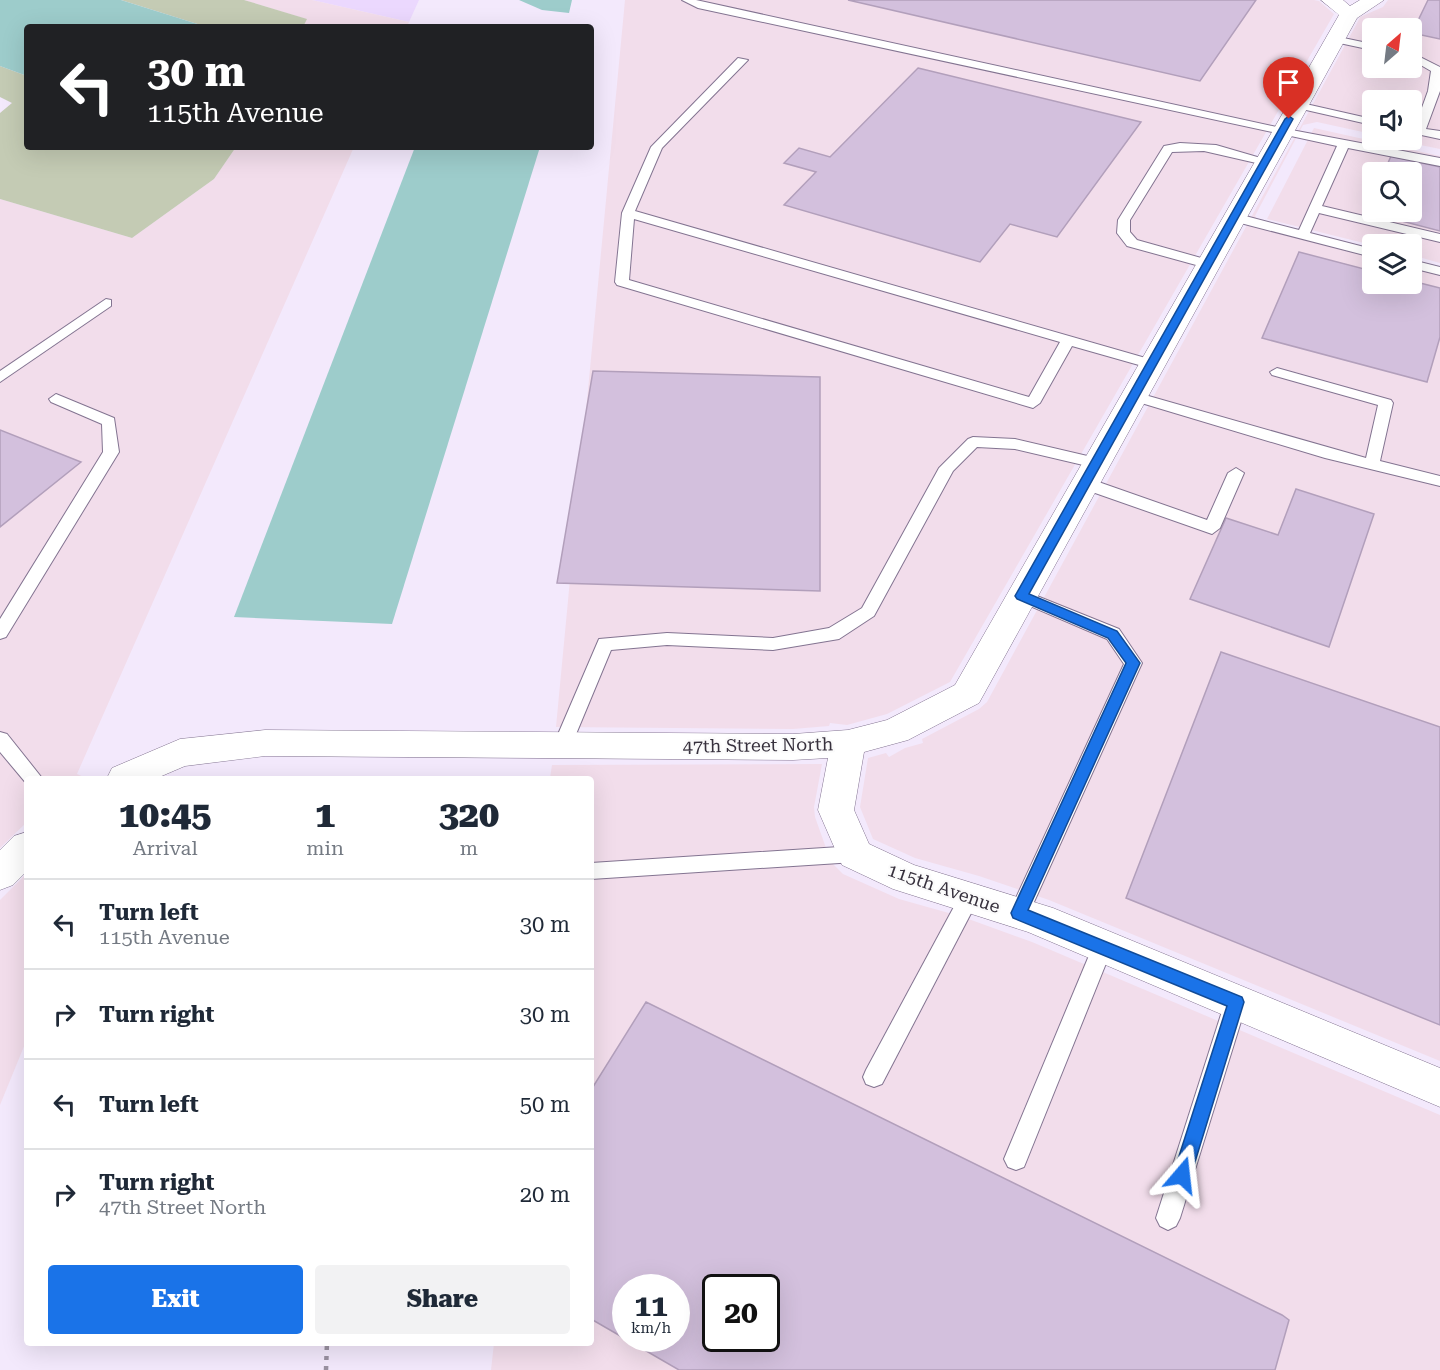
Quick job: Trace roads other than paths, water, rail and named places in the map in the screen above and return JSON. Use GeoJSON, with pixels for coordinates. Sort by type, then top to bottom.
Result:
{"type":"FeatureCollection","features":[{"type":"Feature","properties":{"kind":"street","name":"47th Street North"},"geometry":{"type":"LineString","coordinates":[[128,776],[180,753],[265,744],[793,747],[848,743],[896,731],[967,694],[1334,39],[1340,7],[1374,0]]}},
{"type":"Feature","properties":{"kind":"street"},"geometry":{"type":"LineString","coordinates":[[848,743],[836,810],[855,854]]}},
{"type":"Feature","properties":{"kind":"street"},"geometry":{"type":"LineString","coordinates":[[0,873],[24,850]]}},
{"type":"Feature","properties":{"kind":"street","name":"115th Avenue"},"geometry":{"type":"LineString","coordinates":[[855,854],[906,878],[970,896],[1103,946],[1440,1088]]}},
{"type":"Feature","properties":{"kind":"lane"},"geometry":{"type":"LineString","coordinates":[[687,0],[698,5],[1281,132],[1440,162]]}},
{"type":"Feature","properties":{"kind":"lane"},"geometry":{"type":"LineString","coordinates":[[1334,39],[1362,45]]}},
{"type":"Feature","properties":{"kind":"lane"},"geometry":{"type":"LineString","coordinates":[[742,60],[657,147],[628,213],[622,282],[1033,403],[1068,340]]}},
{"type":"Feature","properties":{"kind":"lane"},"geometry":{"type":"LineString","coordinates":[[1422,62],[1437,70],[1434,92],[1422,116]]}},
{"type":"Feature","properties":{"kind":"lane"},"geometry":{"type":"LineString","coordinates":[[1296,105],[1362,120]]}},
{"type":"Feature","properties":{"kind":"lane"},"geometry":{"type":"LineString","coordinates":[[1422,131],[1440,135]]}},
{"type":"Feature","properties":{"kind":"lane"},"geometry":{"type":"LineString","coordinates":[[1303,235],[1344,143]]}},
{"type":"Feature","properties":{"kind":"lane"},"geometry":{"type":"LineString","coordinates":[[1207,264],[1132,243],[1123,233],[1124,220],[1168,149],[1183,145],[1206,147],[1265,161]]}},
{"type":"Feature","properties":{"kind":"lane"},"geometry":{"type":"LineString","coordinates":[[1316,208],[1440,238]]}},
{"type":"Feature","properties":{"kind":"lane"},"geometry":{"type":"LineString","coordinates":[[628,213],[1151,364]]}},
{"type":"Feature","properties":{"kind":"lane"},"geometry":{"type":"LineString","coordinates":[[1234,217],[1362,251]]}},
{"type":"Feature","properties":{"kind":"lane"},"geometry":{"type":"LineString","coordinates":[[1422,266],[1440,271]]}},
{"type":"Feature","properties":{"kind":"lane"},"geometry":{"type":"LineString","coordinates":[[0,378],[106,303]]}},
{"type":"Feature","properties":{"kind":"lane"},"geometry":{"type":"LineString","coordinates":[[0,357],[19,364]]}},
{"type":"Feature","properties":{"kind":"lane"},"geometry":{"type":"LineString","coordinates":[[1277,372],[1386,403],[1372,464]]}},
{"type":"Feature","properties":{"kind":"lane"},"geometry":{"type":"LineString","coordinates":[[1133,396],[1440,481]]}},
{"type":"Feature","properties":{"kind":"lane"},"geometry":{"type":"LineString","coordinates":[[0,633],[111,452],[109,420],[56,399]]}},
{"type":"Feature","properties":{"kind":"lane"},"geometry":{"type":"LineString","coordinates":[[562,746],[605,644],[667,639],[773,644],[833,634],[868,612],[947,468],[973,442],[1015,444],[1090,473],[1212,528],[1236,473]]}},
{"type":"Feature","properties":{"kind":"lane"},"geometry":{"type":"LineString","coordinates":[[1019,913],[1133,663],[1113,634],[1022,596]]}},
{"type":"Feature","properties":{"kind":"lane"},"geometry":{"type":"LineString","coordinates":[[0,739],[31,776]]}},
{"type":"Feature","properties":{"kind":"lane"},"geometry":{"type":"LineString","coordinates":[[594,871],[855,854]]}},
{"type":"Feature","properties":{"kind":"lane"},"geometry":{"type":"LineString","coordinates":[[874,1077],[970,896]]}},
{"type":"Feature","properties":{"kind":"lane"},"geometry":{"type":"LineString","coordinates":[[1016,1159],[1103,946]]}},
{"type":"Feature","properties":{"kind":"lane"},"geometry":{"type":"LineString","coordinates":[[1168,1218],[1236,1002]]}}]}
